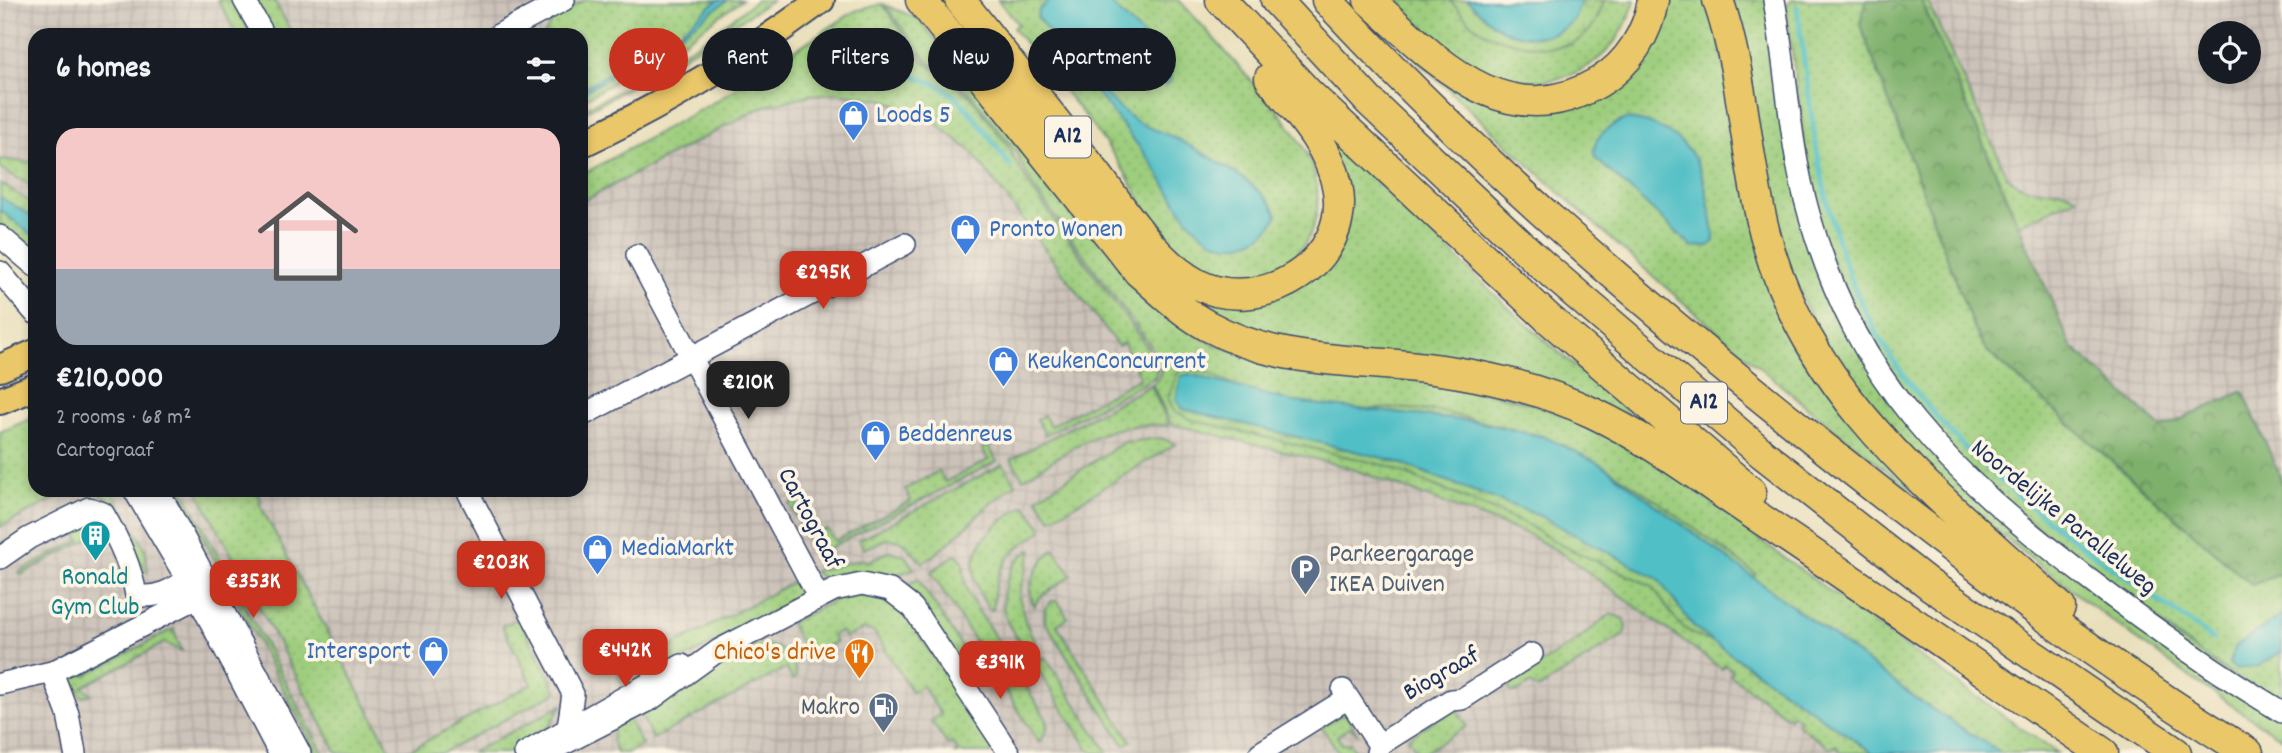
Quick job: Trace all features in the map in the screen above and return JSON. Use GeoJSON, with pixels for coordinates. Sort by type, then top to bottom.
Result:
{"type":"FeatureCollection","features":[{"type":"Feature","properties":{"kind":"highway","name":"A12"},"geometry":{"type":"LineString","coordinates":[[921,0],[1139,272],[1174,304],[1208,326],[1256,346],[1299,358],[1465,373],[1515,386],[1584,410],[1643,440],[1917,622],[2103,753]]}},
{"type":"Feature","properties":{"kind":"highway","name":"A12"},"geometry":{"type":"LineString","coordinates":[[960,0],[1148,242],[1194,283],[1233,296],[1254,295],[1294,279],[1322,251],[1333,231],[1338,188],[1331,163],[1320,143],[1207,0]]}},
{"type":"Feature","properties":{"kind":"highway","name":"A12"},"geometry":{"type":"LineString","coordinates":[[1221,0],[1309,94],[1549,319],[1729,474],[1917,622]]}},
{"type":"Feature","properties":{"kind":"highway","name":"A12"},"geometry":{"type":"LineString","coordinates":[[1276,0],[1369,101],[1540,262],[1763,454],[1930,585],[2176,753]]}},
{"type":"Feature","properties":{"kind":"highway","name":"A12"},"geometry":{"type":"LineString","coordinates":[[1327,0],[1397,76],[1547,214],[1725,369],[1949,548],[2151,691],[2248,753]]}},
{"type":"Feature","properties":{"kind":"highway"},"geometry":{"type":"LineString","coordinates":[[1369,0],[1438,60],[1470,83],[1510,100],[1540,102],[1567,98],[1610,76],[1633,50],[1645,28],[1653,0]]}},
{"type":"Feature","properties":{"kind":"highway","name":"A12"},"geometry":{"type":"LineString","coordinates":[[1718,0],[1736,75],[1753,181],[1766,237],[1783,287],[1836,386],[1886,447],[1932,492],[2151,691]]}},
{"type":"Feature","properties":{"kind":"main road"},"geometry":{"type":"LineString","coordinates":[[588,141],[628,122],[716,73],[821,0]]}},
{"type":"Feature","properties":{"kind":"main road"},"geometry":{"type":"LineString","coordinates":[[0,368],[28,356]]}},
{"type":"Feature","properties":{"kind":"main road"},"geometry":{"type":"LineString","coordinates":[[0,401],[28,390]]}},
{"type":"Feature","properties":{"kind":"street"},"geometry":{"type":"LineString","coordinates":[[244,0],[260,28]]}},
{"type":"Feature","properties":{"kind":"street"},"geometry":{"type":"LineString","coordinates":[[511,28],[564,0]]}},
{"type":"Feature","properties":{"kind":"street","name":"Noordelijke Parallelweg"},"geometry":{"type":"LineString","coordinates":[[1774,0],[1799,170],[1808,212],[1846,316],[1897,401],[1960,473],[2029,534],[2150,625],[2282,712]]}},
{"type":"Feature","properties":{"kind":"street"},"geometry":{"type":"LineString","coordinates":[[0,236],[28,260]]}},
{"type":"Feature","properties":{"kind":"street"},"geometry":{"type":"LineString","coordinates":[[588,412],[905,244]]}},
{"type":"Feature","properties":{"kind":"street","name":"Cartograaf"},"geometry":{"type":"LineString","coordinates":[[637,255],[706,348],[819,598]]}},
{"type":"Feature","properties":{"kind":"street"},"geometry":{"type":"LineString","coordinates":[[0,272],[15,285],[28,303]]}},
{"type":"Feature","properties":{"kind":"street"},"geometry":{"type":"LineString","coordinates":[[139,497],[200,584],[300,753]]}},
{"type":"Feature","properties":{"kind":"street"},"geometry":{"type":"LineString","coordinates":[[161,497],[279,753]]}},
{"type":"Feature","properties":{"kind":"street"},"geometry":{"type":"LineString","coordinates":[[471,497],[573,694],[601,708]]}},
{"type":"Feature","properties":{"kind":"street"},"geometry":{"type":"LineString","coordinates":[[0,558],[29,538],[83,509],[96,509],[103,513],[133,578],[136,594],[127,633]]}},
{"type":"Feature","properties":{"kind":"street"},"geometry":{"type":"LineString","coordinates":[[136,594],[151,598],[200,584]]}},
{"type":"Feature","properties":{"kind":"street"},"geometry":{"type":"LineString","coordinates":[[0,684],[52,672],[127,633],[200,584]]}},
{"type":"Feature","properties":{"kind":"street"},"geometry":{"type":"LineString","coordinates":[[546,753],[650,700],[719,650],[819,598],[850,585],[862,584],[890,590],[905,599],[920,617],[1009,753]]}},
{"type":"Feature","properties":{"kind":"street"},"geometry":{"type":"LineString","coordinates":[[525,753],[601,708],[701,655],[719,650]]}},
{"type":"Feature","properties":{"kind":"street","name":"Biograaf"},"geometry":{"type":"LineString","coordinates":[[1251,753],[1346,694],[1378,749],[1451,700],[1462,699],[1532,654]]}},
{"type":"Feature","properties":{"kind":"street"},"geometry":{"type":"LineString","coordinates":[[52,672],[68,714],[75,753]]}},
{"type":"Feature","properties":{"kind":"street"},"geometry":{"type":"LineString","coordinates":[[568,727],[573,694]]}},
{"type":"Feature","properties":{"kind":"shaded area"},"geometry":{"type":"Polygon","coordinates":[[[0,0],[724,0],[588,33],[588,28],[28,28],[28,208],[0,189],[0,0]]]}},
{"type":"Feature","properties":{"kind":"shaded area"},"geometry":{"type":"Polygon","coordinates":[[[1830,0],[2282,0],[2282,631],[2269,639],[1962,343],[1830,0]]]}},
{"type":"Feature","properties":{"kind":"shaded area"},"geometry":{"type":"Polygon","coordinates":[[[807,70],[807,91],[914,91],[914,77],[923,79],[928,84],[928,91],[935,91],[1010,166],[1200,387],[1590,500],[1946,753],[0,753],[0,450],[28,482],[28,497],[588,497],[588,188],[768,91],[793,91],[793,78],[807,70]]]}},
{"type":"Feature","properties":{"kind":"green space"},"geometry":{"type":"Polygon","coordinates":[[[218,0],[232,0],[248,28],[233,28],[218,0]]]}},
{"type":"Feature","properties":{"kind":"green space"},"geometry":{"type":"Polygon","coordinates":[[[255,0],[274,0],[289,28],[270,28],[255,0]]]}},
{"type":"Feature","properties":{"kind":"green space"},"geometry":{"type":"Polygon","coordinates":[[[585,0],[742,0],[688,38],[688,28],[609,28],[609,85],[588,97],[588,28],[548,28],[555,16],[585,0]]]}},
{"type":"Feature","properties":{"kind":"green space"},"geometry":{"type":"Polygon","coordinates":[[[756,0],[772,0],[728,28],[719,28],[756,0]]]}},
{"type":"Feature","properties":{"kind":"green space"},"geometry":{"type":"Polygon","coordinates":[[[998,0],[1179,0],[1276,109],[1302,146],[1312,166],[1317,187],[1317,209],[1311,232],[1300,251],[1272,273],[1250,280],[1217,276],[1187,261],[1165,241],[1109,148],[1065,91],[1176,91],[1176,28],[1028,28],[1028,46],[1013,28],[1018,24],[998,0]]]}},
{"type":"Feature","properties":{"kind":"green space"},"geometry":{"type":"Polygon","coordinates":[[[1390,0],[1635,0],[1624,27],[1610,48],[1591,64],[1570,75],[1546,80],[1521,80],[1496,74],[1459,57],[1390,0]]]}},
{"type":"Feature","properties":{"kind":"green space"},"geometry":{"type":"Polygon","coordinates":[[[1450,0],[1604,0],[1591,28],[1582,37],[1572,43],[1547,47],[1516,43],[1488,34],[1472,24],[1450,0]]]}},
{"type":"Feature","properties":{"kind":"green space"},"geometry":{"type":"Polygon","coordinates":[[[1667,0],[1710,0],[1768,270],[1969,534],[1822,419],[1679,299],[1540,175],[1404,47],[1447,78],[1577,106],[1667,0]]]}},
{"type":"Feature","properties":{"kind":"green space"},"geometry":{"type":"Polygon","coordinates":[[[1732,0],[1769,0],[1809,229],[1930,446],[2282,716],[2282,738],[2139,641],[1979,516],[1905,446],[1871,408],[1841,368],[1815,325],[1782,246],[1764,176],[1732,0]]]}},
{"type":"Feature","properties":{"kind":"green space"},"geometry":{"type":"Polygon","coordinates":[[[1792,0],[1867,0],[1860,24],[1974,329],[1986,350],[2252,585],[2282,573],[2282,615],[2236,646],[2231,662],[2237,667],[2259,666],[2282,651],[2282,707],[2171,634],[1959,466],[1877,363],[1814,220],[1786,6],[1792,0]]]}},
{"type":"Feature","properties":{"kind":"green space"},"geometry":{"type":"Polygon","coordinates":[[[1867,0],[1921,0],[2071,346],[2162,428],[2243,391],[2282,480],[2282,573],[2252,585],[1986,350],[1974,329],[1860,24],[1867,0]]]}},
{"type":"Feature","properties":{"kind":"green space"},"geometry":{"type":"Polygon","coordinates":[[[1921,0],[1927,0],[2007,176],[2027,188],[2063,191],[2077,198],[2018,225],[1921,0]]]}},
{"type":"Feature","properties":{"kind":"green space"},"geometry":{"type":"Polygon","coordinates":[[[882,4],[899,28],[829,28],[855,11],[882,4]]]}},
{"type":"Feature","properties":{"kind":"green space"},"geometry":{"type":"Polygon","coordinates":[[[885,5],[917,18],[928,30],[928,62],[914,43],[914,28],[902,28],[885,5]]]}},
{"type":"Feature","properties":{"kind":"green space"},"geometry":{"type":"Polygon","coordinates":[[[946,5],[963,28],[951,28],[937,12],[946,5]]]}},
{"type":"Feature","properties":{"kind":"green space"},"geometry":{"type":"Polygon","coordinates":[[[702,40],[702,45],[688,54],[688,50],[702,40]]]}},
{"type":"Feature","properties":{"kind":"green space"},"geometry":{"type":"Polygon","coordinates":[[[807,42],[807,91],[914,91],[914,48],[928,65],[928,91],[963,91],[970,96],[1008,146],[1029,185],[1158,362],[1155,377],[1045,435],[1037,419],[1044,415],[1050,426],[1140,378],[1124,343],[1118,346],[971,151],[932,120],[885,100],[836,93],[810,95],[762,107],[588,198],[588,171],[731,91],[793,91],[793,51],[807,42]]]}},
{"type":"Feature","properties":{"kind":"green space"},"geometry":{"type":"Polygon","coordinates":[[[617,91],[623,91],[588,110],[588,106],[617,91]]]}},
{"type":"Feature","properties":{"kind":"green space"},"geometry":{"type":"Polygon","coordinates":[[[967,91],[982,91],[1199,337],[1230,350],[1292,366],[1452,384],[1505,395],[1539,406],[1615,439],[1690,487],[1853,608],[2057,753],[2001,753],[1921,702],[1718,551],[1712,641],[1873,753],[1841,753],[1835,745],[1831,749],[1797,724],[1800,720],[1792,714],[1789,718],[1730,675],[1733,671],[1725,665],[1722,669],[1566,556],[1527,534],[1347,467],[1171,424],[1152,384],[1160,374],[1161,360],[1032,185],[1015,151],[967,91]]]}},
{"type":"Feature","properties":{"kind":"green space"},"geometry":{"type":"Polygon","coordinates":[[[1007,91],[1013,91],[1218,304],[1333,244],[1323,130],[1514,313],[1675,453],[1639,430],[1315,351],[1203,314],[1007,91]]]}},
{"type":"Feature","properties":{"kind":"green space"},"geometry":{"type":"Polygon","coordinates":[[[0,159],[28,162],[28,184],[0,168],[0,159]]]}},
{"type":"Feature","properties":{"kind":"green space"},"geometry":{"type":"Polygon","coordinates":[[[0,183],[28,201],[28,249],[0,227],[0,183]]]}},
{"type":"Feature","properties":{"kind":"green space"},"geometry":{"type":"Polygon","coordinates":[[[1185,368],[1209,373],[1246,391],[1294,402],[1358,410],[1394,408],[1438,411],[1545,437],[1601,464],[1653,498],[1756,574],[1750,579],[1717,643],[1703,638],[1692,634],[1678,622],[1652,586],[1565,547],[1526,524],[1387,466],[1192,420],[1174,411],[1168,398],[1178,372],[1185,368]]]}},
{"type":"Feature","properties":{"kind":"green space"},"geometry":{"type":"Polygon","coordinates":[[[1151,385],[1169,426],[1147,425],[1109,431],[1075,447],[1023,479],[1011,459],[1151,385]]]}},
{"type":"Feature","properties":{"kind":"green space"},"geometry":{"type":"Polygon","coordinates":[[[28,420],[28,497],[58,497],[0,527],[0,432],[28,420]]]}},
{"type":"Feature","properties":{"kind":"green space"},"geometry":{"type":"Polygon","coordinates":[[[1161,438],[1176,444],[1051,519],[1037,498],[1124,442],[1161,438]]]}},
{"type":"Feature","properties":{"kind":"green space"},"geometry":{"type":"Polygon","coordinates":[[[988,445],[997,461],[816,555],[789,504],[794,502],[799,506],[795,508],[810,536],[827,529],[835,541],[911,501],[905,489],[939,471],[945,482],[988,460],[982,448],[988,445]]]}},
{"type":"Feature","properties":{"kind":"green space"},"geometry":{"type":"Polygon","coordinates":[[[1003,464],[1016,484],[923,563],[902,541],[886,539],[864,549],[859,540],[1003,464]]]}},
{"type":"Feature","properties":{"kind":"green space"},"geometry":{"type":"Polygon","coordinates":[[[105,497],[115,497],[145,548],[148,572],[145,571],[109,499],[105,497]]]}},
{"type":"Feature","properties":{"kind":"green space"},"geometry":{"type":"Polygon","coordinates":[[[182,497],[187,497],[323,753],[317,753],[182,497]]]}},
{"type":"Feature","properties":{"kind":"green space"},"geometry":{"type":"Polygon","coordinates":[[[201,497],[260,497],[262,502],[259,503],[392,753],[337,753],[201,497]]]}},
{"type":"Feature","properties":{"kind":"green space"},"geometry":{"type":"Polygon","coordinates":[[[1025,505],[1043,530],[1005,562],[996,582],[993,610],[990,610],[979,592],[974,576],[978,548],[997,525],[1025,505]]]}},
{"type":"Feature","properties":{"kind":"green space"},"geometry":{"type":"Polygon","coordinates":[[[93,526],[102,533],[108,545],[98,539],[88,539],[21,575],[19,572],[80,540],[75,529],[93,526]]]}},
{"type":"Feature","properties":{"kind":"green space"},"geometry":{"type":"Polygon","coordinates":[[[1054,549],[1072,575],[1039,598],[1034,607],[1031,591],[1034,575],[1054,549]]]}},
{"type":"Feature","properties":{"kind":"green space"},"geometry":{"type":"Polygon","coordinates":[[[1032,550],[1019,595],[1026,624],[1037,645],[1031,651],[1026,650],[1010,627],[1003,604],[1013,567],[1032,550]]]}},
{"type":"Feature","properties":{"kind":"green space"},"geometry":{"type":"Polygon","coordinates":[[[890,551],[905,556],[914,569],[893,576],[855,572],[829,579],[814,571],[863,559],[866,562],[890,551]]]}},
{"type":"Feature","properties":{"kind":"green space"},"geometry":{"type":"Polygon","coordinates":[[[956,554],[963,561],[965,583],[970,597],[1047,720],[1047,730],[1039,743],[931,572],[956,554]]]}},
{"type":"Feature","properties":{"kind":"green space"},"geometry":{"type":"Polygon","coordinates":[[[802,577],[807,586],[804,595],[626,690],[618,675],[802,577]]]}},
{"type":"Feature","properties":{"kind":"green space"},"geometry":{"type":"Polygon","coordinates":[[[918,579],[969,658],[961,663],[917,596],[909,589],[910,584],[918,579]]]}},
{"type":"Feature","properties":{"kind":"green space"},"geometry":{"type":"Polygon","coordinates":[[[861,595],[883,600],[904,612],[996,753],[955,753],[958,751],[952,743],[948,745],[931,721],[941,714],[922,686],[912,692],[874,632],[863,629],[845,638],[841,631],[832,635],[836,642],[815,652],[803,649],[790,623],[837,599],[861,595]]]}},
{"type":"Feature","properties":{"kind":"green space"},"geometry":{"type":"Polygon","coordinates":[[[1052,601],[1058,601],[1068,618],[1057,625],[1131,741],[1124,745],[1045,622],[1045,609],[1052,601]]]}},
{"type":"Feature","properties":{"kind":"green space"},"geometry":{"type":"Polygon","coordinates":[[[1611,614],[1624,619],[1627,627],[1625,634],[1538,689],[1530,684],[1515,693],[1509,690],[1509,684],[1576,641],[1611,614]]]}},
{"type":"Feature","properties":{"kind":"green space"},"geometry":{"type":"Polygon","coordinates":[[[519,618],[557,692],[442,753],[404,753],[532,684],[502,626],[519,618]]]}},
{"type":"Feature","properties":{"kind":"green space"},"geometry":{"type":"Polygon","coordinates":[[[173,629],[182,651],[164,643],[82,687],[92,694],[82,697],[69,672],[86,675],[173,629]]]}},
{"type":"Feature","properties":{"kind":"green space"},"geometry":{"type":"Polygon","coordinates":[[[758,644],[772,646],[784,652],[793,663],[796,678],[793,680],[786,668],[653,739],[639,712],[702,671],[758,644]]]}},
{"type":"Feature","properties":{"kind":"green space"},"geometry":{"type":"Polygon","coordinates":[[[1044,657],[1108,753],[1091,753],[1036,667],[1037,661],[1044,657]]]}},
{"type":"Feature","properties":{"kind":"green space"},"geometry":{"type":"Polygon","coordinates":[[[562,705],[549,726],[507,753],[471,753],[562,705]]]}},
{"type":"Feature","properties":{"kind":"green space"},"geometry":{"type":"Polygon","coordinates":[[[1455,707],[1467,726],[1424,753],[1418,753],[1408,738],[1455,707]]]}},
{"type":"Feature","properties":{"kind":"green space"},"geometry":{"type":"Polygon","coordinates":[[[1345,713],[1358,734],[1350,727],[1337,736],[1342,744],[1350,743],[1356,753],[1339,753],[1322,727],[1345,713]]]}},
{"type":"Feature","properties":{"kind":"green space"},"geometry":{"type":"Polygon","coordinates":[[[628,718],[642,745],[627,753],[617,753],[612,741],[613,729],[628,718]]]}},
{"type":"Feature","properties":{"kind":"water"},"geometry":{"type":"Polygon","coordinates":[[[718,0],[728,0],[688,29],[684,28],[718,0]]]}},
{"type":"Feature","properties":{"kind":"water"},"geometry":{"type":"Polygon","coordinates":[[[1049,0],[1107,0],[1135,28],[1046,28],[1037,17],[1039,10],[1049,0]]]}},
{"type":"Feature","properties":{"kind":"water"},"geometry":{"type":"Polygon","coordinates":[[[1467,0],[1581,0],[1577,13],[1561,30],[1538,36],[1525,36],[1501,29],[1467,0]]]}},
{"type":"Feature","properties":{"kind":"water"},"geometry":{"type":"Polygon","coordinates":[[[609,73],[609,78],[588,89],[588,85],[609,73]]]}},
{"type":"Feature","properties":{"kind":"water"},"geometry":{"type":"Polygon","coordinates":[[[1096,91],[1103,91],[1119,108],[1143,125],[1177,139],[1234,172],[1262,194],[1277,216],[1265,232],[1249,242],[1229,245],[1210,239],[1192,224],[1096,91]]]}},
{"type":"Feature","properties":{"kind":"water"},"geometry":{"type":"Polygon","coordinates":[[[1626,119],[1658,127],[1678,139],[1693,156],[1704,180],[1714,231],[1714,241],[1709,246],[1693,247],[1595,158],[1598,138],[1607,129],[1626,119]]]}},
{"type":"Feature","properties":{"kind":"water"},"geometry":{"type":"Polygon","coordinates":[[[0,197],[28,214],[28,232],[0,210],[0,197]]]}},
{"type":"Feature","properties":{"kind":"water"},"geometry":{"type":"Polygon","coordinates":[[[1189,374],[1294,402],[1479,422],[1545,437],[1601,464],[1921,702],[2001,753],[1873,753],[1694,627],[1658,579],[1540,516],[1391,460],[1183,409],[1176,400],[1181,376],[1189,374]]]}},
{"type":"Feature","properties":{"kind":"water"},"geometry":{"type":"Polygon","coordinates":[[[2282,615],[2282,651],[2259,666],[2236,669],[2229,664],[2236,646],[2282,615]]]}},
{"type":"Feature","properties":{"kind":"waterway"},"geometry":{"type":"LineString","coordinates":[[1797,7],[1811,114],[1832,220],[1854,287],[1884,345],[1920,397],[1962,444],[2008,487],[2057,527],[2213,639]]}},
{"type":"Feature","properties":{"kind":"waterway"},"geometry":{"type":"LineString","coordinates":[[914,76],[947,90],[960,101],[1010,166]]}},
{"type":"Feature","properties":{"kind":"place","name":"Loods 5"},"geometry":{"type":"Point","coordinates":[853,143]}},
{"type":"Feature","properties":{"kind":"place","name":"Pronto Wonen"},"geometry":{"type":"Point","coordinates":[966,257]}},
{"type":"Feature","properties":{"kind":"place","name":"KeukenConcurrent"},"geometry":{"type":"Point","coordinates":[1004,389]}},
{"type":"Feature","properties":{"kind":"place","name":"Beddenreus"},"geometry":{"type":"Point","coordinates":[875,462]}},
{"type":"Feature","properties":{"kind":"place","name":"Ronald Gym Club"},"geometry":{"type":"Point","coordinates":[95,562]}},
{"type":"Feature","properties":{"kind":"place","name":"MediaMarkt"},"geometry":{"type":"Point","coordinates":[598,576]}},
{"type":"Feature","properties":{"kind":"place","name":"Parkeergarage IKEA Duiven"},"geometry":{"type":"Point","coordinates":[1306,597]}},
{"type":"Feature","properties":{"kind":"place","name":"Intersport"},"geometry":{"type":"Point","coordinates":[434,679]}},
{"type":"Feature","properties":{"kind":"place","name":"Chico's drive"},"geometry":{"type":"Point","coordinates":[859,680]}},
{"type":"Feature","properties":{"kind":"place","name":"Makro"},"geometry":{"type":"Point","coordinates":[883,735]}}]}
